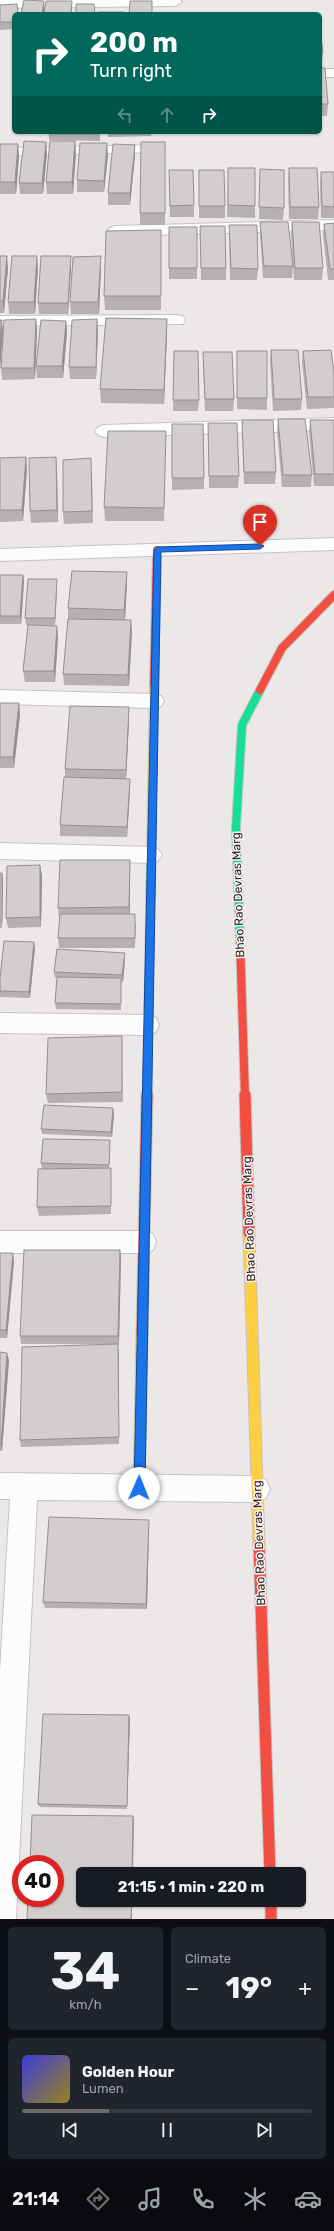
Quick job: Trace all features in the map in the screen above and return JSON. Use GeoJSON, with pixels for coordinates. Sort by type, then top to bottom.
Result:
{"type":"FeatureCollection","features":[{"type":"Feature","properties":{"kind":"street"},"geometry":{"type":"LineString","coordinates":[[0,4],[175,2]]}},
{"type":"Feature","properties":{"kind":"street"},"geometry":{"type":"LineString","coordinates":[[322,73],[334,73]]}},
{"type":"Feature","properties":{"kind":"street"},"geometry":{"type":"LineString","coordinates":[[0,152],[158,148]]}},
{"type":"Feature","properties":{"kind":"street"},"geometry":{"type":"LineString","coordinates":[[108,231],[334,225]]}},
{"type":"Feature","properties":{"kind":"street"},"geometry":{"type":"LineString","coordinates":[[0,321],[177,320]]}},
{"type":"Feature","properties":{"kind":"street"},"geometry":{"type":"LineString","coordinates":[[104,431],[334,424]]}},
{"type":"Feature","properties":{"kind":"street"},"geometry":{"type":"LineString","coordinates":[[0,555],[334,544]]}},
{"type":"Feature","properties":{"kind":"street"},"geometry":{"type":"LineString","coordinates":[[139,1488],[157,550]]}},
{"type":"Feature","properties":{"kind":"street","name":"Bhao Rao Devras Marg"},"geometry":{"type":"LineString","coordinates":[[270,1867],[236,827],[242,725],[282,648],[334,595]]}},
{"type":"Feature","properties":{"kind":"street"},"geometry":{"type":"LineString","coordinates":[[0,697],[154,701]]}},
{"type":"Feature","properties":{"kind":"street"},"geometry":{"type":"LineString","coordinates":[[0,851],[151,855]]}},
{"type":"Feature","properties":{"kind":"street"},"geometry":{"type":"LineString","coordinates":[[0,1023],[148,1025]]}},
{"type":"Feature","properties":{"kind":"street"},"geometry":{"type":"LineString","coordinates":[[0,1242],[144,1242]]}},
{"type":"Feature","properties":{"kind":"street"},"geometry":{"type":"LineString","coordinates":[[1,1919],[12,1487],[258,1489]]}},
{"type":"Feature","properties":{"kind":"street"},"geometry":{"type":"LineString","coordinates":[[271,1907],[271,1919]]}},
{"type":"Feature","properties":{"kind":"building"},"geometry":{"type":"Polygon","coordinates":[[[24,0],[44,1],[42,12],[21,12],[24,0]]]}},
{"type":"Feature","properties":{"kind":"building"},"geometry":{"type":"Polygon","coordinates":[[[46,1],[72,1],[71,12],[44,12],[46,1]]]}},
{"type":"Feature","properties":{"kind":"building"},"geometry":{"type":"Polygon","coordinates":[[[130,1],[152,1],[152,12],[129,12],[130,1]]]}},
{"type":"Feature","properties":{"kind":"building"},"geometry":{"type":"Polygon","coordinates":[[[17,4],[18,12],[12,12],[12,22],[0,22],[0,5],[17,4]]]}},
{"type":"Feature","properties":{"kind":"building"},"geometry":{"type":"Polygon","coordinates":[[[76,4],[94,4],[95,12],[76,12],[76,4]]]}},
{"type":"Feature","properties":{"kind":"building"},"geometry":{"type":"Polygon","coordinates":[[[322,68],[325,68],[328,104],[322,104],[322,68]]]}},
{"type":"Feature","properties":{"kind":"building"},"geometry":{"type":"Polygon","coordinates":[[[24,141],[46,142],[42,183],[19,183],[24,141]]]}},
{"type":"Feature","properties":{"kind":"building"},"geometry":{"type":"Polygon","coordinates":[[[50,141],[75,141],[72,182],[46,182],[50,141]]]}},
{"type":"Feature","properties":{"kind":"building"},"geometry":{"type":"Polygon","coordinates":[[[141,142],[165,142],[165,213],[140,213],[141,142]]]}},
{"type":"Feature","properties":{"kind":"building"},"geometry":{"type":"Polygon","coordinates":[[[80,143],[107,143],[104,181],[77,180],[80,143]]]}},
{"type":"Feature","properties":{"kind":"building"},"geometry":{"type":"Polygon","coordinates":[[[0,144],[18,144],[15,182],[0,182],[0,144]]]}},
{"type":"Feature","properties":{"kind":"building"},"geometry":{"type":"Polygon","coordinates":[[[113,144],[135,145],[130,193],[108,193],[113,144]]]}},
{"type":"Feature","properties":{"kind":"building"},"geometry":{"type":"Polygon","coordinates":[[[228,168],[255,168],[255,206],[228,205],[228,168]]]}},
{"type":"Feature","properties":{"kind":"building"},"geometry":{"type":"Polygon","coordinates":[[[289,168],[317,168],[319,207],[290,207],[289,168]]]}},
{"type":"Feature","properties":{"kind":"building"},"geometry":{"type":"Polygon","coordinates":[[[260,169],[284,170],[284,208],[259,207],[260,169]]]}},
{"type":"Feature","properties":{"kind":"building"},"geometry":{"type":"Polygon","coordinates":[[[169,170],[193,170],[194,205],[170,206],[169,170]]]}},
{"type":"Feature","properties":{"kind":"building"},"geometry":{"type":"Polygon","coordinates":[[[199,170],[224,170],[225,206],[199,206],[199,170]]]}},
{"type":"Feature","properties":{"kind":"building"},"geometry":{"type":"Polygon","coordinates":[[[321,172],[334,172],[334,207],[322,206],[321,172]]]}},
{"type":"Feature","properties":{"kind":"building"},"geometry":{"type":"Polygon","coordinates":[[[260,222],[288,222],[293,266],[264,266],[260,222]]]}},
{"type":"Feature","properties":{"kind":"building"},"geometry":{"type":"Polygon","coordinates":[[[292,222],[319,222],[323,268],[295,268],[292,222]]]}},
{"type":"Feature","properties":{"kind":"building"},"geometry":{"type":"Polygon","coordinates":[[[334,223],[334,269],[330,269],[324,224],[334,223]]]}},
{"type":"Feature","properties":{"kind":"building"},"geometry":{"type":"Polygon","coordinates":[[[229,225],[257,225],[258,269],[231,268],[229,225]]]}},
{"type":"Feature","properties":{"kind":"building"},"geometry":{"type":"Polygon","coordinates":[[[200,226],[225,226],[226,268],[201,268],[200,226]]]}},
{"type":"Feature","properties":{"kind":"building"},"geometry":{"type":"Polygon","coordinates":[[[169,227],[197,227],[197,268],[169,268],[169,227]]]}},
{"type":"Feature","properties":{"kind":"building"},"geometry":{"type":"Polygon","coordinates":[[[161,230],[161,296],[104,296],[106,231],[161,230]]]}},
{"type":"Feature","properties":{"kind":"building"},"geometry":{"type":"Polygon","coordinates":[[[0,256],[7,256],[3,301],[0,301],[0,256]]]}},
{"type":"Feature","properties":{"kind":"building"},"geometry":{"type":"Polygon","coordinates":[[[12,256],[37,256],[34,302],[8,302],[12,256]]]}},
{"type":"Feature","properties":{"kind":"building"},"geometry":{"type":"Polygon","coordinates":[[[41,256],[71,256],[68,303],[38,303],[41,256]]]}},
{"type":"Feature","properties":{"kind":"building"},"geometry":{"type":"Polygon","coordinates":[[[101,256],[98,302],[70,302],[73,257],[101,256]]]}},
{"type":"Feature","properties":{"kind":"building"},"geometry":{"type":"Polygon","coordinates":[[[106,318],[167,319],[164,390],[100,389],[106,318]]]}},
{"type":"Feature","properties":{"kind":"building"},"geometry":{"type":"Polygon","coordinates":[[[36,319],[34,368],[1,368],[4,320],[36,319]]]}},
{"type":"Feature","properties":{"kind":"building"},"geometry":{"type":"Polygon","coordinates":[[[97,319],[96,367],[69,367],[72,320],[97,319]]]}},
{"type":"Feature","properties":{"kind":"building"},"geometry":{"type":"Polygon","coordinates":[[[0,320],[2,320],[0,341],[0,320]]]}},
{"type":"Feature","properties":{"kind":"building"},"geometry":{"type":"Polygon","coordinates":[[[41,320],[66,321],[62,366],[36,366],[41,320]]]}},
{"type":"Feature","properties":{"kind":"building"},"geometry":{"type":"Polygon","coordinates":[[[271,350],[298,350],[302,399],[274,399],[271,350]]]}},
{"type":"Feature","properties":{"kind":"building"},"geometry":{"type":"Polygon","coordinates":[[[331,350],[334,373],[334,397],[308,397],[303,351],[331,350]]]}},
{"type":"Feature","properties":{"kind":"building"},"geometry":{"type":"Polygon","coordinates":[[[174,351],[198,351],[199,400],[173,400],[174,351]]]}},
{"type":"Feature","properties":{"kind":"building"},"geometry":{"type":"Polygon","coordinates":[[[237,351],[267,351],[267,398],[237,398],[237,351]]]}},
{"type":"Feature","properties":{"kind":"building"},"geometry":{"type":"Polygon","coordinates":[[[203,352],[232,352],[234,399],[205,399],[203,352]]]}},
{"type":"Feature","properties":{"kind":"building"},"geometry":{"type":"Polygon","coordinates":[[[278,419],[305,419],[312,475],[283,475],[278,419]]]}},
{"type":"Feature","properties":{"kind":"building"},"geometry":{"type":"Polygon","coordinates":[[[242,420],[273,420],[276,472],[244,472],[242,420]]]}},
{"type":"Feature","properties":{"kind":"building"},"geometry":{"type":"Polygon","coordinates":[[[310,420],[334,420],[334,474],[315,474],[310,420]]]}},
{"type":"Feature","properties":{"kind":"building"},"geometry":{"type":"Polygon","coordinates":[[[208,423],[237,423],[239,476],[209,476],[208,423]]]}},
{"type":"Feature","properties":{"kind":"building"},"geometry":{"type":"Polygon","coordinates":[[[172,424],[203,424],[204,478],[172,478],[172,424]]]}},
{"type":"Feature","properties":{"kind":"building"},"geometry":{"type":"Polygon","coordinates":[[[108,431],[166,431],[164,508],[104,507],[108,431]]]}},
{"type":"Feature","properties":{"kind":"building"},"geometry":{"type":"Polygon","coordinates":[[[26,457],[22,510],[0,510],[0,458],[26,457]]]}},
{"type":"Feature","properties":{"kind":"building"},"geometry":{"type":"Polygon","coordinates":[[[56,457],[57,510],[30,511],[29,458],[56,457]]]}},
{"type":"Feature","properties":{"kind":"building"},"geometry":{"type":"Polygon","coordinates":[[[91,458],[92,511],[63,512],[63,460],[91,458]]]}},
{"type":"Feature","properties":{"kind":"building"},"geometry":{"type":"Polygon","coordinates":[[[72,571],[127,572],[124,610],[68,608],[72,571]]]}},
{"type":"Feature","properties":{"kind":"building"},"geometry":{"type":"Polygon","coordinates":[[[0,575],[23,575],[20,616],[0,616],[0,575]]]}},
{"type":"Feature","properties":{"kind":"building"},"geometry":{"type":"Polygon","coordinates":[[[28,579],[57,579],[55,618],[25,618],[28,579]]]}},
{"type":"Feature","properties":{"kind":"building"},"geometry":{"type":"Polygon","coordinates":[[[68,619],[131,620],[128,675],[63,674],[68,619]]]}},
{"type":"Feature","properties":{"kind":"building"},"geometry":{"type":"Polygon","coordinates":[[[28,625],[57,626],[54,671],[23,671],[28,625]]]}},
{"type":"Feature","properties":{"kind":"building"},"geometry":{"type":"Polygon","coordinates":[[[0,703],[19,703],[13,757],[0,757],[0,703]]]}},
{"type":"Feature","properties":{"kind":"building"},"geometry":{"type":"Polygon","coordinates":[[[70,706],[129,707],[126,770],[65,769],[70,706]]]}},
{"type":"Feature","properties":{"kind":"building"},"geometry":{"type":"Polygon","coordinates":[[[64,777],[130,779],[127,827],[60,825],[64,777]]]}},
{"type":"Feature","properties":{"kind":"building"},"geometry":{"type":"Polygon","coordinates":[[[60,860],[130,860],[129,907],[58,908],[60,860]]]}},
{"type":"Feature","properties":{"kind":"building"},"geometry":{"type":"Polygon","coordinates":[[[40,865],[40,917],[6,918],[7,866],[40,865]]]}},
{"type":"Feature","properties":{"kind":"building"},"geometry":{"type":"Polygon","coordinates":[[[0,873],[2,873],[2,922],[0,922],[0,873]]]}},
{"type":"Feature","properties":{"kind":"building"},"geometry":{"type":"Polygon","coordinates":[[[60,914],[135,914],[135,938],[58,938],[60,914]]]}},
{"type":"Feature","properties":{"kind":"building"},"geometry":{"type":"Polygon","coordinates":[[[4,941],[34,942],[29,992],[0,991],[4,941]]]}},
{"type":"Feature","properties":{"kind":"building"},"geometry":{"type":"Polygon","coordinates":[[[57,949],[125,953],[122,975],[54,972],[57,949]]]}},
{"type":"Feature","properties":{"kind":"building"},"geometry":{"type":"Polygon","coordinates":[[[57,977],[121,978],[121,1004],[55,1003],[57,977]]]}},
{"type":"Feature","properties":{"kind":"building"},"geometry":{"type":"Polygon","coordinates":[[[122,1036],[122,1092],[46,1094],[48,1038],[122,1036]]]}},
{"type":"Feature","properties":{"kind":"building"},"geometry":{"type":"Polygon","coordinates":[[[44,1105],[113,1108],[111,1132],[41,1129],[44,1105]]]}},
{"type":"Feature","properties":{"kind":"building"},"geometry":{"type":"Polygon","coordinates":[[[43,1139],[110,1140],[109,1165],[41,1163],[43,1139]]]}},
{"type":"Feature","properties":{"kind":"building"},"geometry":{"type":"Polygon","coordinates":[[[111,1168],[111,1206],[37,1207],[38,1169],[111,1168]]]}},
{"type":"Feature","properties":{"kind":"building"},"geometry":{"type":"Polygon","coordinates":[[[24,1250],[120,1250],[118,1336],[20,1336],[24,1250]]]}},
{"type":"Feature","properties":{"kind":"building"},"geometry":{"type":"Polygon","coordinates":[[[0,1253],[13,1253],[6,1330],[0,1330],[0,1253]]]}},
{"type":"Feature","properties":{"kind":"building"},"geometry":{"type":"Polygon","coordinates":[[[118,1344],[119,1437],[20,1440],[22,1347],[118,1344]]]}},
{"type":"Feature","properties":{"kind":"building"},"geometry":{"type":"Polygon","coordinates":[[[0,1352],[7,1353],[1,1445],[0,1445],[0,1352]]]}},
{"type":"Feature","properties":{"kind":"building"},"geometry":{"type":"Polygon","coordinates":[[[49,1517],[149,1520],[146,1604],[43,1602],[49,1517]]]}},
{"type":"Feature","properties":{"kind":"building"},"geometry":{"type":"Polygon","coordinates":[[[43,1714],[129,1715],[127,1806],[38,1804],[43,1714]]]}},
{"type":"Feature","properties":{"kind":"building"},"geometry":{"type":"Polygon","coordinates":[[[32,1815],[133,1816],[132,1867],[76,1867],[76,1907],[132,1907],[131,1919],[27,1919],[28,1907],[64,1907],[64,1855],[30,1855],[32,1815]]]}},
{"type":"Feature","properties":{"kind":"traffic: fast"},"geometry":{"type":"LineString","coordinates":[[240,940],[236,827],[242,725],[260,690]]}},
{"type":"Feature","properties":{"kind":"traffic: fast"},"geometry":{"type":"LineString","coordinates":[[147,1094],[151,855]]}},
{"type":"Feature","properties":{"kind":"traffic: slow"},"geometry":{"type":"LineString","coordinates":[[151,855],[154,683]]}},
{"type":"Feature","properties":{"kind":"traffic: slow"},"geometry":{"type":"LineString","coordinates":[[249,1233],[259,1544]]}},
{"type":"Feature","properties":{"kind":"traffic: slow"},"geometry":{"type":"LineString","coordinates":[[139,1488],[142,1334]]}},
{"type":"Feature","properties":{"kind":"traffic: jam"},"geometry":{"type":"LineString","coordinates":[[154,683],[157,550]]}},
{"type":"Feature","properties":{"kind":"traffic: jam"},"geometry":{"type":"LineString","coordinates":[[260,690],[282,648],[334,595]]}},
{"type":"Feature","properties":{"kind":"traffic: jam"},"geometry":{"type":"LineString","coordinates":[[240,940],[249,1233]]}},
{"type":"Feature","properties":{"kind":"traffic: jam"},"geometry":{"type":"LineString","coordinates":[[142,1334],[147,1094]]}},
{"type":"Feature","properties":{"kind":"traffic: jam"},"geometry":{"type":"LineString","coordinates":[[259,1544],[270,1867]]}},
{"type":"Feature","properties":{"kind":"traffic: jam"},"geometry":{"type":"LineString","coordinates":[[271,1907],[271,1919]]}},
{"type":"Feature","properties":{"kind":"route"},"geometry":{"type":"LineString","coordinates":[[139,1488],[157,550],[260,546]]}}]}
